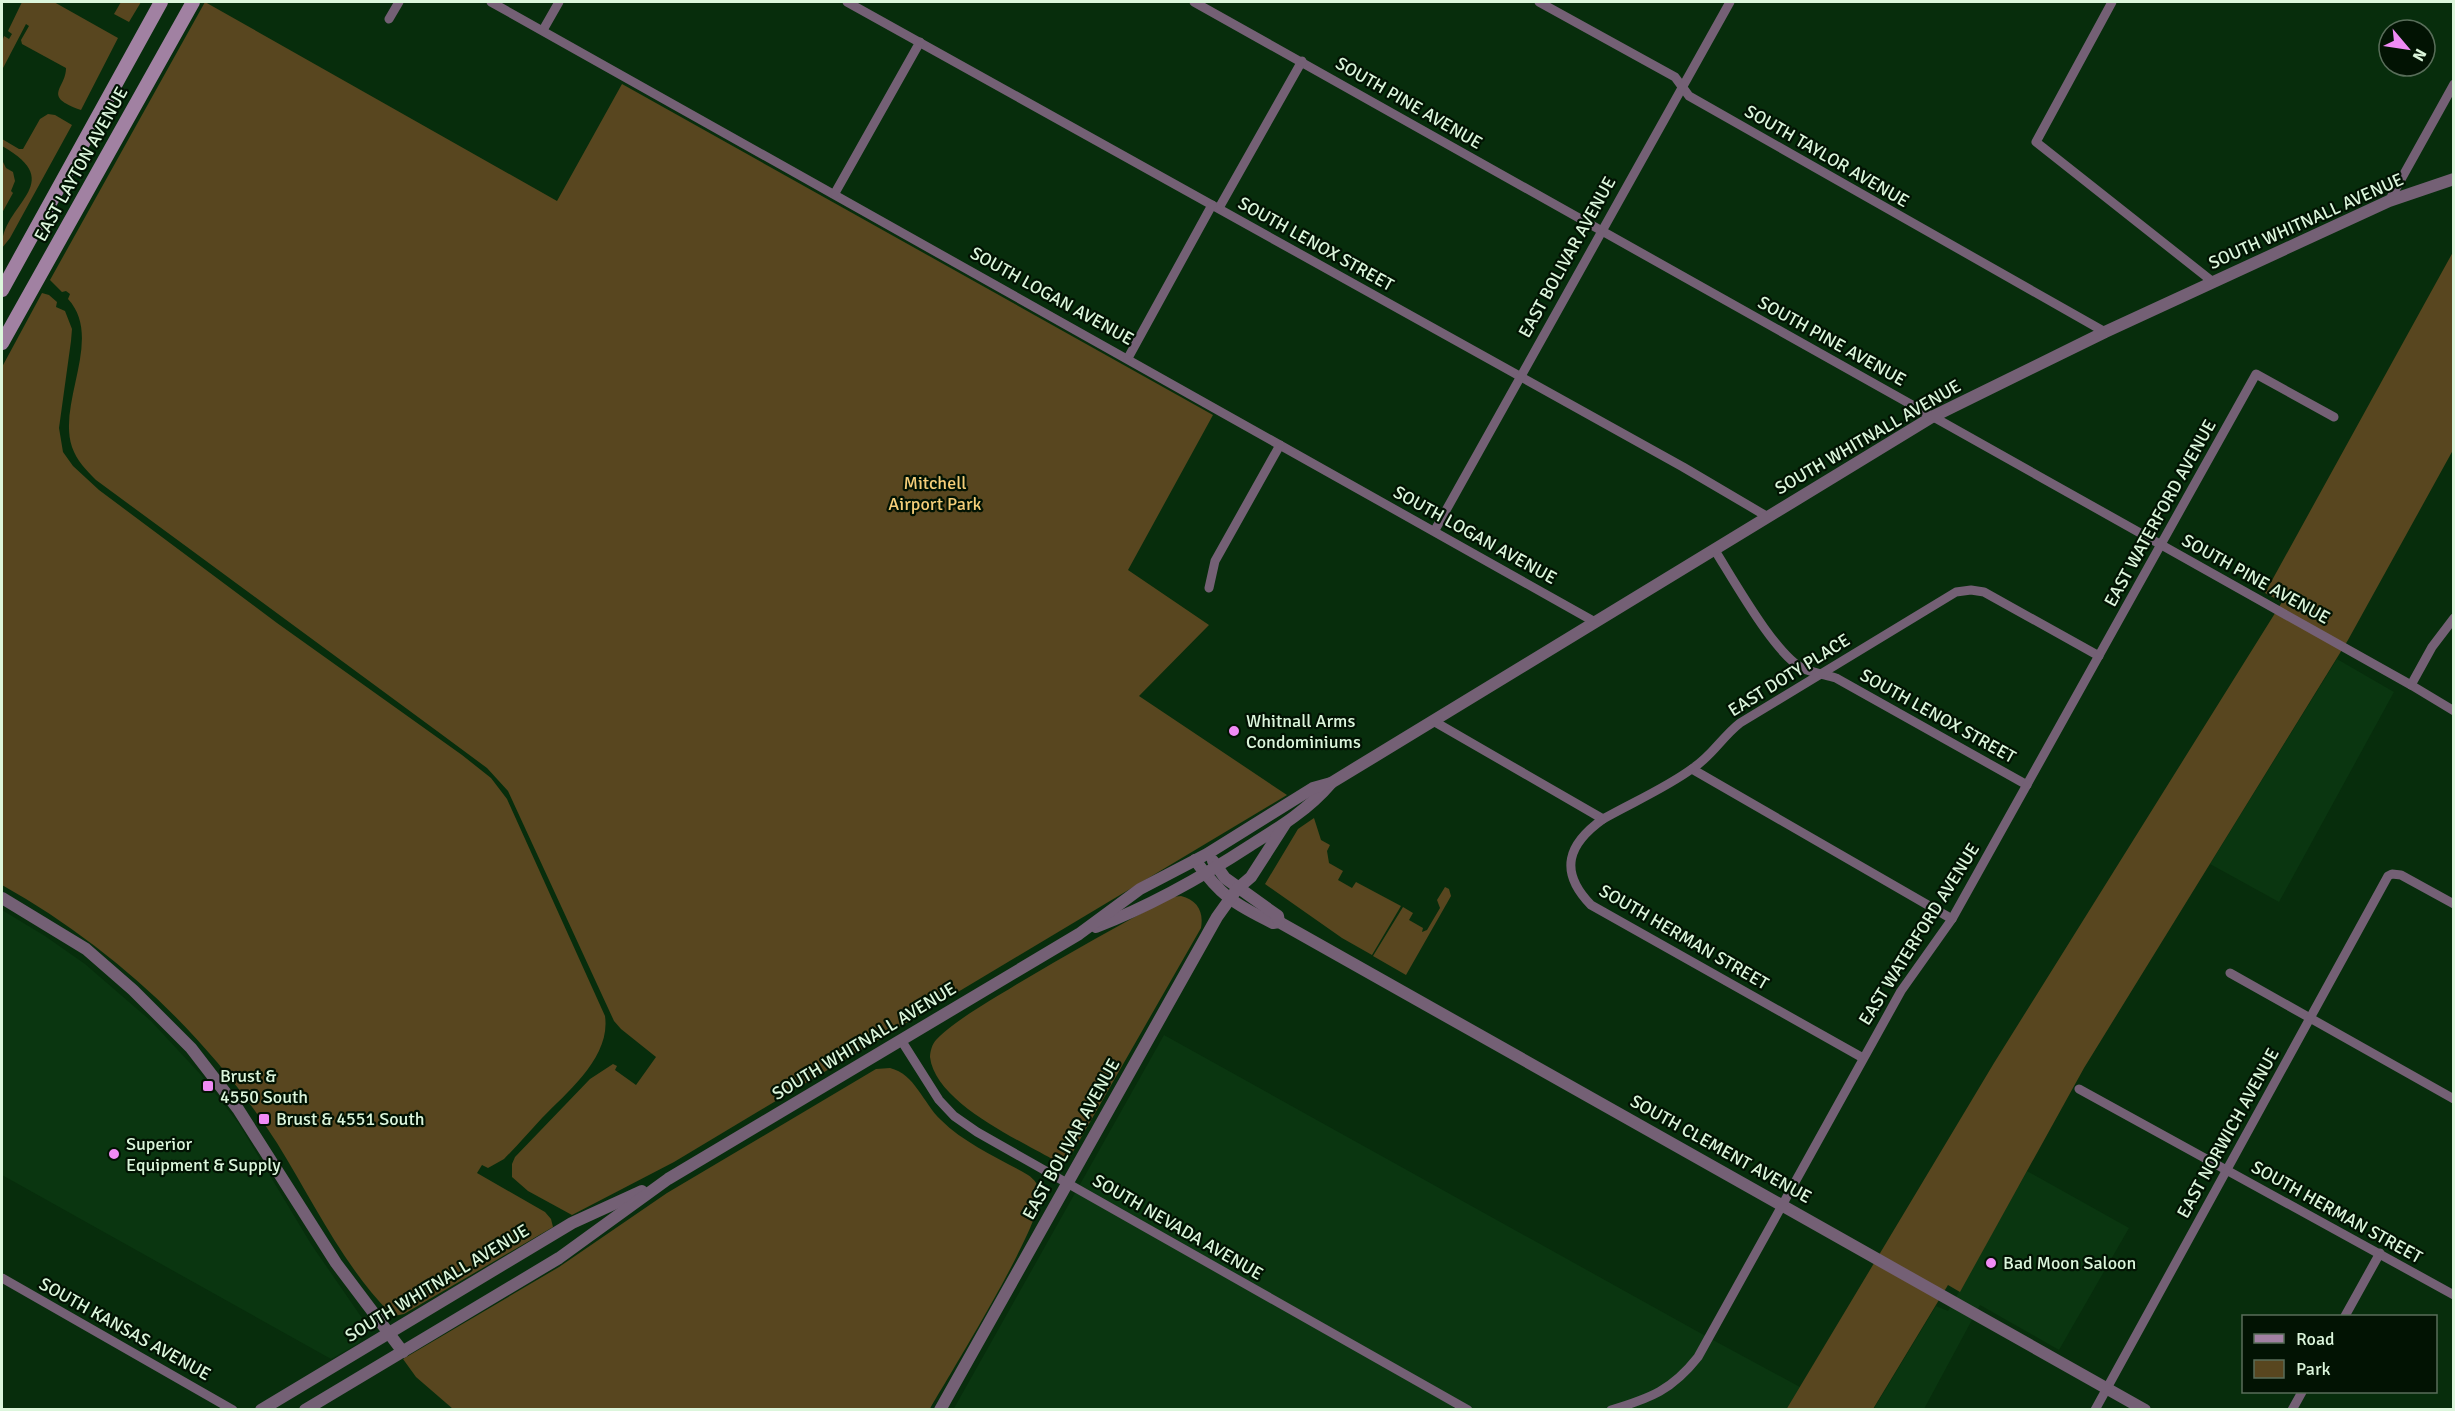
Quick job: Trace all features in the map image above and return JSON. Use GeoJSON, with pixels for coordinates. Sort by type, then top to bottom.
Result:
{"type":"FeatureCollection","features":[{"type":"Feature","properties":{"kind":"main road","name":"EAST LAYTON AVENUE"},"geometry":{"type":"LineString","coordinates":[[2,290],[161,2]]}},
{"type":"Feature","properties":{"kind":"main road","name":"EAST LAYTON AVENUE"},"geometry":{"type":"LineString","coordinates":[[2,343],[193,2]]}},
{"type":"Feature","properties":{"kind":"street"},"geometry":{"type":"LineString","coordinates":[[389,19],[399,2]]}},
{"type":"Feature","properties":{"kind":"street","name":"SOUTH LOGAN AVENUE"},"geometry":{"type":"LineString","coordinates":[[491,2],[835,193],[1595,622]]}},
{"type":"Feature","properties":{"kind":"street"},"geometry":{"type":"LineString","coordinates":[[543,30],[559,2]]}},
{"type":"Feature","properties":{"kind":"street","name":"SOUTH LENOX STREET"},"geometry":{"type":"LineString","coordinates":[[847,2],[1683,467],[1768,517]]}},
{"type":"Feature","properties":{"kind":"street","name":"SOUTH PINE AVENUE"},"geometry":{"type":"LineString","coordinates":[[1194,2],[2454,711]]}},
{"type":"Feature","properties":{"kind":"street","name":"SOUTH TAYLOR AVENUE"},"geometry":{"type":"LineString","coordinates":[[1539,2],[1675,77],[1689,96],[2105,332]]}},
{"type":"Feature","properties":{"kind":"street","name":"EAST BOLIVAR AVENUE"},"geometry":{"type":"LineString","coordinates":[[1435,531],[1730,2]]}},
{"type":"Feature","properties":{"kind":"street"},"geometry":{"type":"LineString","coordinates":[[2112,2],[2036,142],[2213,282]]}},
{"type":"Feature","properties":{"kind":"street"},"geometry":{"type":"LineString","coordinates":[[835,193],[920,42]]}},
{"type":"Feature","properties":{"kind":"street"},"geometry":{"type":"LineString","coordinates":[[1128,358],[1302,61]]}},
{"type":"Feature","properties":{"kind":"street"},"geometry":{"type":"LineString","coordinates":[[2389,201],[2454,84]]}},
{"type":"Feature","properties":{"kind":"street","name":"SOUTH WHITNALL AVENUE"},"geometry":{"type":"LineString","coordinates":[[305,1410],[559,1258],[668,1179],[1079,934],[1140,889],[1207,854],[1313,788],[1331,783],[1435,722],[1932,417],[2105,332],[2389,201],[2454,179]]}},
{"type":"Feature","properties":{"kind":"street","name":"EAST WATERFORD AVENUE"},"geometry":{"type":"LineString","coordinates":[[1611,1410],[1657,1393],[1683,1376],[1698,1357],[1910,975],[1952,919],[2256,374],[2334,417]]}},
{"type":"Feature","properties":{"kind":"street"},"geometry":{"type":"LineString","coordinates":[[1209,588],[1215,561],[1280,445]]}},
{"type":"Feature","properties":{"kind":"street","name":"SOUTH LENOX STREET"},"geometry":{"type":"LineString","coordinates":[[1714,549],[1777,647],[1802,668],[1836,678],[2027,785]]}},
{"type":"Feature","properties":{"kind":"street","name":"EAST DOTY PLACE"},"geometry":{"type":"LineString","coordinates":[[1603,819],[1692,769],[1708,757],[1728,733],[1740,723],[1956,592],[1971,590],[1984,592],[2099,656]]}},
{"type":"Feature","properties":{"kind":"street"},"geometry":{"type":"LineString","coordinates":[[2411,685],[2432,647],[2454,618]]}},
{"type":"Feature","properties":{"kind":"street"},"geometry":{"type":"LineString","coordinates":[[1435,722],[1603,819]]}},
{"type":"Feature","properties":{"kind":"street"},"geometry":{"type":"LineString","coordinates":[[1692,769],[1952,919]]}},
{"type":"Feature","properties":{"kind":"street","name":"SOUTH WHITNALL AVENUE"},"geometry":{"type":"LineString","coordinates":[[1079,934],[1131,913],[1216,867],[1285,824],[1317,800],[1331,783]]}},
{"type":"Feature","properties":{"kind":"street","name":"SOUTH HERMAN STREET"},"geometry":{"type":"LineString","coordinates":[[1603,819],[1578,840],[1570,863],[1575,885],[1591,905],[1863,1058]]}},
{"type":"Feature","properties":{"kind":"street","name":"EAST BOLIVAR AVENUE"},"geometry":{"type":"LineString","coordinates":[[940,1410],[1217,917],[1237,889],[1251,877],[1285,824]]}},
{"type":"Feature","properties":{"kind":"street","name":"SOUTH CLEMENT AVENUE"},"geometry":{"type":"LineString","coordinates":[[1207,854],[1225,878],[1237,889],[1278,916],[1279,922]]}},
{"type":"Feature","properties":{"kind":"street","name":"SOUTH CLEMENT AVENUE"},"geometry":{"type":"LineString","coordinates":[[1195,860],[1229,900],[1273,923],[1279,922],[2145,1410]]}},
{"type":"Feature","properties":{"kind":"street","name":"EAST NORWICH AVENUE"},"geometry":{"type":"LineString","coordinates":[[2095,1410],[2388,876],[2392,874],[2408,878],[2454,904]]}},
{"type":"Feature","properties":{"kind":"street"},"geometry":{"type":"LineString","coordinates":[[2,898],[86,949],[127,985],[190,1048],[238,1109],[336,1263],[403,1352]]}},
{"type":"Feature","properties":{"kind":"street"},"geometry":{"type":"LineString","coordinates":[[2230,973],[2454,1099]]}},
{"type":"Feature","properties":{"kind":"street","name":"SOUTH NEVADA AVENUE"},"geometry":{"type":"LineString","coordinates":[[901,1040],[939,1100],[954,1116],[1468,1410]]}},
{"type":"Feature","properties":{"kind":"street","name":"SOUTH HERMAN STREET"},"geometry":{"type":"LineString","coordinates":[[2079,1089],[2454,1295]]}},
{"type":"Feature","properties":{"kind":"street","name":"SOUTH WHITNALL AVENUE"},"geometry":{"type":"LineString","coordinates":[[261,1410],[572,1223],[668,1179]]}},
{"type":"Feature","properties":{"kind":"street"},"geometry":{"type":"LineString","coordinates":[[2345,1315],[2380,1253]]}},
{"type":"Feature","properties":{"kind":"street","name":"SOUTH KANSAS AVENUE"},"geometry":{"type":"LineString","coordinates":[[2,1278],[233,1410]]}},
{"type":"Feature","properties":{"kind":"street"},"geometry":{"type":"LineString","coordinates":[[2292,1410],[2301,1393]]}},
{"type":"Feature","properties":{"kind":"shaded area"},"geometry":{"type":"Polygon","coordinates":[[[2337,659],[2394,692],[2279,902],[2210,864],[2337,659]]]}},
{"type":"Feature","properties":{"kind":"shaded area"},"geometry":{"type":"Polygon","coordinates":[[[2,910],[85,964],[151,1021],[202,1076],[239,1124],[311,1244],[362,1318],[364,1333],[359,1343],[331,1359],[2,1175],[2,910]]]}},
{"type":"Feature","properties":{"kind":"shaded area"},"geometry":{"type":"Polygon","coordinates":[[[1164,1035],[1800,1387],[1786,1410],[953,1410],[1164,1035]]]}},
{"type":"Feature","properties":{"kind":"shaded area"},"geometry":{"type":"Polygon","coordinates":[[[2027,1171],[2129,1228],[2059,1350],[1980,1305],[1924,1409],[1873,1410],[1936,1306],[1948,1311],[2027,1171]]]}},
{"type":"Feature","properties":{"kind":"green space"},"geometry":{"type":"Polygon","coordinates":[[[22,2],[54,2],[118,38],[81,110],[69,105],[59,96],[58,92],[66,68],[22,44],[21,40],[29,26],[26,24],[2,70],[2,42],[4,36],[9,39],[12,34],[8,31],[22,2]]]}},
{"type":"Feature","properties":{"kind":"green space"},"geometry":{"type":"Polygon","coordinates":[[[121,2],[141,2],[129,22],[114,14],[121,2]]]}},
{"type":"Feature","properties":{"kind":"green space","name":"Mitchell Airport Park"},"geometry":{"type":"Polygon","coordinates":[[[205,2],[557,201],[622,84],[1213,415],[1128,570],[1209,625],[1139,696],[1287,795],[674,1162],[572,1215],[528,1191],[512,1177],[512,1164],[515,1157],[590,1079],[613,1064],[617,1066],[615,1070],[636,1085],[656,1057],[614,1021],[508,791],[487,768],[96,480],[79,461],[72,447],[69,429],[70,410],[81,351],[82,332],[78,315],[68,299],[70,294],[66,291],[62,292],[50,280],[205,2]]]}},
{"type":"Feature","properties":{"kind":"green space"},"geometry":{"type":"Polygon","coordinates":[[[48,114],[55,115],[72,125],[10,238],[2,248],[4,233],[27,195],[31,183],[30,172],[21,159],[2,146],[2,139],[23,149],[40,119],[48,114]]]}},
{"type":"Feature","properties":{"kind":"green space"},"geometry":{"type":"Polygon","coordinates":[[[2,160],[6,168],[13,172],[15,181],[11,191],[13,193],[2,213],[2,160]]]}},
{"type":"Feature","properties":{"kind":"green space"},"geometry":{"type":"Polygon","coordinates":[[[2453,252],[2453,450],[2348,640],[2084,1068],[1960,1292],[1948,1285],[1873,1409],[1786,1410],[1994,1063],[2282,602],[2265,593],[2453,252]]]}},
{"type":"Feature","properties":{"kind":"green space"},"geometry":{"type":"Polygon","coordinates":[[[42,293],[49,295],[57,302],[56,307],[65,311],[72,329],[59,428],[63,452],[73,466],[99,490],[277,623],[491,778],[507,799],[605,1016],[605,1031],[601,1046],[585,1073],[504,1159],[488,1168],[482,1165],[477,1173],[545,1212],[551,1219],[553,1227],[404,1314],[394,1316],[390,1313],[357,1274],[250,1103],[189,1031],[120,966],[43,910],[2,885],[2,367],[42,293]]]}},
{"type":"Feature","properties":{"kind":"green space"},"geometry":{"type":"Polygon","coordinates":[[[1314,818],[1321,840],[1330,845],[1327,851],[1329,863],[1343,871],[1338,880],[1352,888],[1356,882],[1401,906],[1372,955],[1342,938],[1265,884],[1298,829],[1314,818]]]}},
{"type":"Feature","properties":{"kind":"green space"},"geometry":{"type":"Polygon","coordinates":[[[1445,887],[1449,889],[1451,896],[1406,975],[1373,956],[1403,907],[1413,913],[1409,920],[1423,928],[1422,932],[1427,930],[1440,908],[1437,900],[1445,887]]]}},
{"type":"Feature","properties":{"kind":"green space"},"geometry":{"type":"Polygon","coordinates":[[[1181,896],[1191,900],[1198,907],[1202,922],[1201,928],[1070,1157],[1064,1160],[1052,1159],[1019,1141],[980,1117],[946,1089],[935,1073],[930,1057],[933,1044],[944,1033],[984,1004],[1073,952],[1172,897],[1181,896]]]}},
{"type":"Feature","properties":{"kind":"green space"},"geometry":{"type":"Polygon","coordinates":[[[890,1068],[906,1076],[950,1129],[1028,1175],[1036,1182],[1040,1193],[1037,1210],[1012,1266],[930,1409],[453,1409],[416,1377],[403,1359],[559,1267],[667,1193],[876,1069],[890,1068]]]}},
{"type":"Feature","properties":{"kind":"place","name":"Whitnall Arms Condominiums"},"geometry":{"type":"Point","coordinates":[1234,731]}},
{"type":"Feature","properties":{"kind":"place","name":"Brust & 4550 South"},"geometry":{"type":"Point","coordinates":[208,1086]}},
{"type":"Feature","properties":{"kind":"place","name":"Brust & 4551 South"},"geometry":{"type":"Point","coordinates":[264,1119]}},
{"type":"Feature","properties":{"kind":"place","name":"Superior Equipment & Supply"},"geometry":{"type":"Point","coordinates":[114,1154]}},
{"type":"Feature","properties":{"kind":"place","name":"Bad Moon Saloon"},"geometry":{"type":"Point","coordinates":[1991,1263]}}]}
